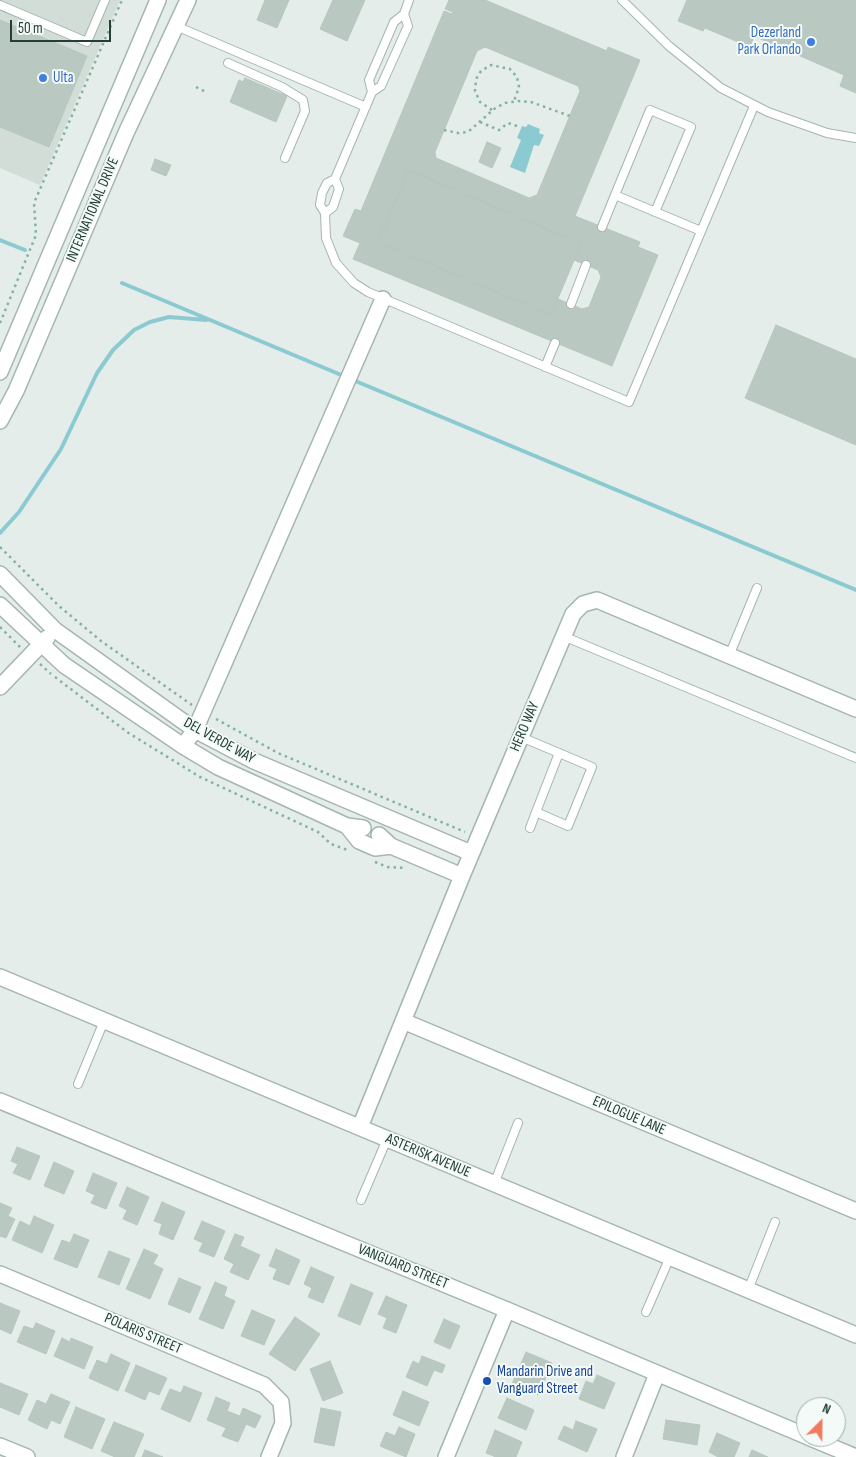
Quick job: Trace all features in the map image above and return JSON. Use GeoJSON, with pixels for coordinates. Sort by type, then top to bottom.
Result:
{"type":"FeatureCollection","features":[{"type":"Feature","properties":{"kind":"street","name":"INTERNATIONAL DRIVE"},"geometry":{"type":"LineString","coordinates":[[0,372],[158,0]]}},
{"type":"Feature","properties":{"kind":"street","name":"INTERNATIONAL DRIVE"},"geometry":{"type":"LineString","coordinates":[[0,421],[16,391],[126,133],[188,0]]}},
{"type":"Feature","properties":{"kind":"street"},"geometry":{"type":"LineString","coordinates":[[184,746],[195,730],[383,299]]}},
{"type":"Feature","properties":{"kind":"street","name":"DEL VERDE WAY"},"geometry":{"type":"LineString","coordinates":[[0,574],[55,630],[195,730],[254,761],[471,853]]}},
{"type":"Feature","properties":{"kind":"street","name":"HERO WAY"},"geometry":{"type":"LineString","coordinates":[[360,1127],[471,853],[573,614],[583,604],[596,600],[856,709]]}},
{"type":"Feature","properties":{"kind":"street","name":"DEL VERDE WAY"},"geometry":{"type":"LineString","coordinates":[[0,605],[64,665],[218,767],[347,826],[363,828]]}},
{"type":"Feature","properties":{"kind":"street"},"geometry":{"type":"LineString","coordinates":[[0,687],[55,630]]}},
{"type":"Feature","properties":{"kind":"street"},"geometry":{"type":"LineString","coordinates":[[347,826],[356,804]]}},
{"type":"Feature","properties":{"kind":"street","name":"DEL VERDE WAY"},"geometry":{"type":"LineString","coordinates":[[347,826],[358,841],[375,848],[385,840],[462,876]]}},
{"type":"Feature","properties":{"kind":"street","name":"ASTERISK AVENUE"},"geometry":{"type":"LineString","coordinates":[[0,977],[856,1335]]}},
{"type":"Feature","properties":{"kind":"street","name":"EPILOGUE LANE"},"geometry":{"type":"LineString","coordinates":[[403,1021],[855,1209]]}},
{"type":"Feature","properties":{"kind":"street","name":"VANGUARD STREET"},"geometry":{"type":"LineString","coordinates":[[0,1100],[796,1431]]}},
{"type":"Feature","properties":{"kind":"street","name":"POLARIS STREET"},"geometry":{"type":"LineString","coordinates":[[0,1274],[264,1385],[281,1402],[283,1423],[269,1457]]}},
{"type":"Feature","properties":{"kind":"street"},"geometry":{"type":"LineString","coordinates":[[446,1457],[507,1310]]}},
{"type":"Feature","properties":{"kind":"street"},"geometry":{"type":"LineString","coordinates":[[624,1457],[657,1374]]}},
{"type":"Feature","properties":{"kind":"street"},"geometry":{"type":"LineString","coordinates":[[0,1446],[27,1457]]}},
{"type":"Feature","properties":{"kind":"street","name":"VANGUARD STREET"},"geometry":{"type":"LineString","coordinates":[[833,1447],[856,1457]]}},
{"type":"Feature","properties":{"kind":"lane"},"geometry":{"type":"LineString","coordinates":[[0,5],[88,42],[105,0]]}},
{"type":"Feature","properties":{"kind":"lane"},"geometry":{"type":"LineString","coordinates":[[409,0],[404,14],[394,22],[370,80],[372,92],[335,178],[327,183],[322,193],[320,205],[325,213],[326,238],[336,263],[354,283],[383,299],[629,402],[754,106]]}},
{"type":"Feature","properties":{"kind":"lane"},"geometry":{"type":"LineString","coordinates":[[622,0],[678,54],[721,88],[754,106],[827,133],[856,138]]}},
{"type":"Feature","properties":{"kind":"lane"},"geometry":{"type":"LineString","coordinates":[[372,92],[381,86],[408,26],[404,14]]}},
{"type":"Feature","properties":{"kind":"lane"},"geometry":{"type":"LineString","coordinates":[[176,26],[366,107]]}},
{"type":"Feature","properties":{"kind":"lane"},"geometry":{"type":"LineString","coordinates":[[228,63],[282,86],[304,100],[306,110],[285,158]]}},
{"type":"Feature","properties":{"kind":"lane"},"geometry":{"type":"LineString","coordinates":[[602,227],[650,110],[691,128],[655,212]]}},
{"type":"Feature","properties":{"kind":"lane"},"geometry":{"type":"LineString","coordinates":[[325,213],[333,207],[340,188],[335,178]]}},
{"type":"Feature","properties":{"kind":"lane"},"geometry":{"type":"LineString","coordinates":[[615,195],[701,231]]}},
{"type":"Feature","properties":{"kind":"lane"},"geometry":{"type":"LineString","coordinates":[[571,304],[586,265]]}},
{"type":"Feature","properties":{"kind":"lane"},"geometry":{"type":"LineString","coordinates":[[545,367],[555,343]]}},
{"type":"Feature","properties":{"kind":"lane"},"geometry":{"type":"LineString","coordinates":[[729,656],[757,588]]}},
{"type":"Feature","properties":{"kind":"lane"},"geometry":{"type":"LineString","coordinates":[[564,636],[856,758]]}},
{"type":"Feature","properties":{"kind":"lane"},"geometry":{"type":"LineString","coordinates":[[521,737],[592,766],[568,826],[536,812]]}},
{"type":"Feature","properties":{"kind":"lane"},"geometry":{"type":"LineString","coordinates":[[530,828],[559,752]]}},
{"type":"Feature","properties":{"kind":"lane"},"geometry":{"type":"LineString","coordinates":[[78,1084],[104,1021]]}},
{"type":"Feature","properties":{"kind":"lane"},"geometry":{"type":"LineString","coordinates":[[494,1184],[518,1123]]}},
{"type":"Feature","properties":{"kind":"lane"},"geometry":{"type":"LineString","coordinates":[[361,1200],[387,1139]]}},
{"type":"Feature","properties":{"kind":"lane"},"geometry":{"type":"LineString","coordinates":[[748,1290],[775,1222]]}},
{"type":"Feature","properties":{"kind":"lane"},"geometry":{"type":"LineString","coordinates":[[646,1312],[670,1257]]}},
{"type":"Feature","properties":{"kind":"path"},"geometry":{"type":"LineString","coordinates":[[0,323],[36,235],[34,203],[122,0]]}},
{"type":"Feature","properties":{"kind":"path"},"geometry":{"type":"LineString","coordinates":[[493,110],[480,102],[475,91],[476,79],[486,67],[503,66],[514,73],[519,87],[514,102]]}},
{"type":"Feature","properties":{"kind":"path"},"geometry":{"type":"LineString","coordinates":[[196,87],[206,92]]}},
{"type":"Feature","properties":{"kind":"path"},"geometry":{"type":"LineString","coordinates":[[444,130],[458,133],[468,132],[493,110],[505,103],[514,102],[531,102],[570,116]]}},
{"type":"Feature","properties":{"kind":"path"},"geometry":{"type":"LineString","coordinates":[[480,122],[499,130],[508,123],[517,126]]}},
{"type":"Feature","properties":{"kind":"path"},"geometry":{"type":"LineString","coordinates":[[0,547],[59,606],[101,642],[203,712],[278,753],[478,837]]}},
{"type":"Feature","properties":{"kind":"shaded area"},"geometry":{"type":"Polygon","coordinates":[[[0,0],[120,0],[40,185],[0,168],[0,0]]]}},
{"type":"Feature","properties":{"kind":"water"},"geometry":{"type":"Polygon","coordinates":[[[528,124],[540,129],[539,133],[544,135],[539,146],[534,145],[525,173],[510,167],[521,140],[517,138],[522,126],[526,127],[528,124]]]}},
{"type":"Feature","properties":{"kind":"building"},"geometry":{"type":"Polygon","coordinates":[[[265,0],[289,0],[277,28],[257,20],[265,0]]]}},
{"type":"Feature","properties":{"kind":"building"},"geometry":{"type":"Polygon","coordinates":[[[333,0],[365,0],[347,41],[320,29],[333,0]]]}},
{"type":"Feature","properties":{"kind":"building"},"geometry":{"type":"Polygon","coordinates":[[[449,0],[485,0],[607,51],[608,47],[640,60],[575,216],[640,242],[638,247],[658,255],[612,366],[353,259],[360,243],[343,236],[355,209],[361,211],[444,11],[452,14],[453,12],[445,9],[449,0]],[[485,47],[477,51],[435,152],[436,158],[529,198],[537,195],[580,91],[578,86],[485,47]],[[409,170],[378,242],[551,315],[558,299],[582,309],[589,307],[601,277],[598,270],[574,260],[581,244],[409,170]]]}},
{"type":"Feature","properties":{"kind":"building","name":"Dezerland Park Orlando"},"geometry":{"type":"Polygon","coordinates":[[[687,0],[856,0],[856,93],[840,86],[844,75],[754,36],[750,47],[705,28],[703,31],[678,21],[687,0]]]}},
{"type":"Feature","properties":{"kind":"building"},"geometry":{"type":"Polygon","coordinates":[[[0,20],[87,56],[49,147],[0,127],[0,20]]]}},
{"type":"Feature","properties":{"kind":"building"},"geometry":{"type":"Polygon","coordinates":[[[245,78],[287,96],[276,122],[230,102],[239,80],[243,82],[245,78]]]}},
{"type":"Feature","properties":{"kind":"building"},"geometry":{"type":"Polygon","coordinates":[[[487,142],[501,148],[492,168],[479,162],[487,142]]]}},
{"type":"Feature","properties":{"kind":"building"},"geometry":{"type":"Polygon","coordinates":[[[155,159],[171,165],[166,176],[151,170],[155,159]]]}},
{"type":"Feature","properties":{"kind":"building"},"geometry":{"type":"Polygon","coordinates":[[[409,170],[581,244],[551,315],[378,242],[409,170]]]}},
{"type":"Feature","properties":{"kind":"building"},"geometry":{"type":"Polygon","coordinates":[[[776,325],[856,359],[856,445],[745,398],[776,325]]]}},
{"type":"Feature","properties":{"kind":"building"},"geometry":{"type":"Polygon","coordinates":[[[17,1147],[40,1156],[30,1180],[13,1173],[18,1164],[11,1161],[17,1147]]]}},
{"type":"Feature","properties":{"kind":"building"},"geometry":{"type":"Polygon","coordinates":[[[54,1162],[74,1171],[64,1194],[44,1186],[54,1162]]]}},
{"type":"Feature","properties":{"kind":"building"},"geometry":{"type":"Polygon","coordinates":[[[93,1173],[117,1183],[106,1209],[91,1203],[95,1195],[86,1191],[93,1173]]]}},
{"type":"Feature","properties":{"kind":"building"},"geometry":{"type":"Polygon","coordinates":[[[127,1187],[149,1197],[137,1225],[123,1219],[127,1210],[119,1206],[127,1187]]]}},
{"type":"Feature","properties":{"kind":"building"},"geometry":{"type":"Polygon","coordinates":[[[162,1202],[185,1212],[173,1240],[159,1234],[162,1224],[154,1221],[162,1202]]]}},
{"type":"Feature","properties":{"kind":"building"},"geometry":{"type":"Polygon","coordinates":[[[0,1203],[12,1208],[8,1216],[15,1219],[6,1238],[0,1236],[0,1203]]]}},
{"type":"Feature","properties":{"kind":"building"},"geometry":{"type":"Polygon","coordinates":[[[34,1216],[54,1225],[42,1253],[12,1240],[20,1221],[30,1226],[34,1216]]]}},
{"type":"Feature","properties":{"kind":"building"},"geometry":{"type":"Polygon","coordinates":[[[202,1221],[225,1231],[214,1257],[199,1251],[203,1243],[194,1239],[202,1221]]]}},
{"type":"Feature","properties":{"kind":"building"},"geometry":{"type":"Polygon","coordinates":[[[74,1234],[89,1240],[77,1268],[54,1259],[62,1240],[70,1243],[74,1234]]]}},
{"type":"Feature","properties":{"kind":"building"},"geometry":{"type":"Polygon","coordinates":[[[235,1234],[244,1237],[240,1246],[260,1255],[248,1280],[230,1272],[234,1264],[224,1259],[235,1234]]]}},
{"type":"Feature","properties":{"kind":"building"},"geometry":{"type":"Polygon","coordinates":[[[144,1249],[158,1255],[153,1264],[163,1269],[150,1299],[126,1289],[144,1249]]]}},
{"type":"Feature","properties":{"kind":"building"},"geometry":{"type":"Polygon","coordinates":[[[276,1249],[300,1260],[289,1285],[273,1279],[277,1269],[269,1266],[276,1249]]]}},
{"type":"Feature","properties":{"kind":"building"},"geometry":{"type":"Polygon","coordinates":[[[109,1251],[130,1259],[119,1285],[98,1277],[109,1251]]]}},
{"type":"Feature","properties":{"kind":"building"},"geometry":{"type":"Polygon","coordinates":[[[311,1267],[334,1277],[323,1303],[308,1297],[312,1288],[304,1284],[311,1267]]]}},
{"type":"Feature","properties":{"kind":"building"},"geometry":{"type":"Polygon","coordinates":[[[179,1278],[201,1287],[190,1313],[168,1304],[179,1278]]]}},
{"type":"Feature","properties":{"kind":"building"},"geometry":{"type":"Polygon","coordinates":[[[215,1282],[227,1287],[224,1296],[235,1301],[223,1329],[199,1319],[215,1282]]]}},
{"type":"Feature","properties":{"kind":"building"},"geometry":{"type":"Polygon","coordinates":[[[351,1284],[373,1293],[360,1325],[338,1316],[351,1284]]]}},
{"type":"Feature","properties":{"kind":"building"},"geometry":{"type":"Polygon","coordinates":[[[386,1296],[407,1305],[396,1333],[383,1328],[387,1318],[378,1314],[386,1296]]]}},
{"type":"Feature","properties":{"kind":"building"},"geometry":{"type":"Polygon","coordinates":[[[0,1303],[20,1311],[11,1334],[0,1329],[0,1303]]]}},
{"type":"Feature","properties":{"kind":"building"},"geometry":{"type":"Polygon","coordinates":[[[252,1310],[275,1320],[264,1345],[241,1336],[252,1310]]]}},
{"type":"Feature","properties":{"kind":"building"},"geometry":{"type":"Polygon","coordinates":[[[295,1317],[320,1334],[295,1371],[269,1354],[295,1317]]]}},
{"type":"Feature","properties":{"kind":"building"},"geometry":{"type":"Polygon","coordinates":[[[444,1319],[460,1326],[450,1349],[434,1342],[444,1319]]]}},
{"type":"Feature","properties":{"kind":"building"},"geometry":{"type":"Polygon","coordinates":[[[36,1323],[55,1331],[46,1354],[17,1342],[24,1326],[33,1329],[36,1323]]]}},
{"type":"Feature","properties":{"kind":"building"},"geometry":{"type":"Polygon","coordinates":[[[62,1338],[70,1342],[71,1338],[93,1347],[84,1369],[54,1356],[62,1338]]]}},
{"type":"Feature","properties":{"kind":"building"},"geometry":{"type":"Polygon","coordinates":[[[526,1352],[552,1363],[539,1395],[512,1384],[526,1352]]]}},
{"type":"Feature","properties":{"kind":"building"},"geometry":{"type":"Polygon","coordinates":[[[111,1354],[130,1363],[118,1391],[89,1378],[97,1360],[107,1364],[111,1354]]]}},
{"type":"Feature","properties":{"kind":"building"},"geometry":{"type":"Polygon","coordinates":[[[422,1356],[445,1365],[442,1373],[434,1370],[427,1386],[406,1377],[413,1361],[419,1364],[422,1356]]]}},
{"type":"Feature","properties":{"kind":"building"},"geometry":{"type":"Polygon","coordinates":[[[330,1361],[343,1393],[323,1401],[310,1369],[330,1361]]]}},
{"type":"Feature","properties":{"kind":"building"},"geometry":{"type":"Polygon","coordinates":[[[136,1365],[167,1378],[159,1395],[149,1391],[145,1400],[125,1391],[136,1365]]]}},
{"type":"Feature","properties":{"kind":"building"},"geometry":{"type":"Polygon","coordinates":[[[597,1375],[615,1383],[604,1409],[579,1399],[586,1381],[593,1384],[597,1375]]]}},
{"type":"Feature","properties":{"kind":"building"},"geometry":{"type":"Polygon","coordinates":[[[0,1383],[28,1394],[19,1415],[0,1407],[0,1383]]]}},
{"type":"Feature","properties":{"kind":"building"},"geometry":{"type":"Polygon","coordinates":[[[184,1386],[202,1393],[190,1422],[161,1409],[170,1389],[181,1393],[184,1386]]]}},
{"type":"Feature","properties":{"kind":"building"},"geometry":{"type":"Polygon","coordinates":[[[403,1391],[429,1402],[419,1426],[393,1415],[403,1391]]]}},
{"type":"Feature","properties":{"kind":"building"},"geometry":{"type":"Polygon","coordinates":[[[51,1394],[70,1402],[60,1424],[51,1420],[47,1429],[28,1420],[37,1400],[46,1404],[51,1394]]]}},
{"type":"Feature","properties":{"kind":"building"},"geometry":{"type":"Polygon","coordinates":[[[216,1397],[230,1403],[227,1411],[240,1416],[243,1408],[261,1416],[255,1428],[246,1424],[238,1442],[222,1436],[226,1428],[207,1420],[216,1397]]]}},
{"type":"Feature","properties":{"kind":"building"},"geometry":{"type":"Polygon","coordinates":[[[507,1398],[534,1410],[526,1430],[498,1418],[507,1398]]]}},
{"type":"Feature","properties":{"kind":"building"},"geometry":{"type":"Polygon","coordinates":[[[76,1407],[105,1419],[92,1449],[64,1437],[76,1407]]]}},
{"type":"Feature","properties":{"kind":"building"},"geometry":{"type":"Polygon","coordinates":[[[321,1408],[341,1412],[334,1446],[314,1442],[321,1408]]]}},
{"type":"Feature","properties":{"kind":"building"},"geometry":{"type":"Polygon","coordinates":[[[666,1420],[700,1425],[697,1445],[663,1439],[666,1420]]]}},
{"type":"Feature","properties":{"kind":"building"},"geometry":{"type":"Polygon","coordinates":[[[576,1421],[597,1429],[587,1452],[558,1439],[564,1426],[573,1430],[576,1421]]]}},
{"type":"Feature","properties":{"kind":"building"},"geometry":{"type":"Polygon","coordinates":[[[114,1422],[144,1434],[134,1457],[115,1457],[101,1451],[114,1422]]]}},
{"type":"Feature","properties":{"kind":"building"},"geometry":{"type":"Polygon","coordinates":[[[399,1427],[415,1434],[406,1457],[380,1446],[386,1432],[395,1436],[399,1427]]]}},
{"type":"Feature","properties":{"kind":"building"},"geometry":{"type":"Polygon","coordinates":[[[495,1430],[522,1442],[516,1457],[496,1457],[486,1453],[495,1430]]]}},
{"type":"Feature","properties":{"kind":"building"},"geometry":{"type":"Polygon","coordinates":[[[717,1433],[740,1443],[734,1457],[718,1457],[709,1452],[717,1433]]]}},
{"type":"Feature","properties":{"kind":"building"},"geometry":{"type":"Polygon","coordinates":[[[145,1450],[163,1457],[142,1457],[145,1450]]]}},
{"type":"Feature","properties":{"kind":"building"},"geometry":{"type":"Polygon","coordinates":[[[752,1450],[768,1457],[749,1457],[752,1450]]]}},
{"type":"Feature","properties":{"kind":"waterway"},"geometry":{"type":"LineString","coordinates":[[0,240],[25,250]]}},
{"type":"Feature","properties":{"kind":"waterway"},"geometry":{"type":"LineString","coordinates":[[122,283],[346,377]]}},
{"type":"Feature","properties":{"kind":"waterway"},"geometry":{"type":"LineString","coordinates":[[0,533],[19,512],[61,449],[97,373],[113,350],[134,330],[150,322],[169,317],[206,320]]}},
{"type":"Feature","properties":{"kind":"waterway"},"geometry":{"type":"LineString","coordinates":[[353,380],[856,590]]}},
{"type":"Feature","properties":{"kind":"place","name":"Dezerland Park Orlando"},"geometry":{"type":"Point","coordinates":[811,42]}},
{"type":"Feature","properties":{"kind":"place","name":"Ulta"},"geometry":{"type":"Point","coordinates":[43,78]}},
{"type":"Feature","properties":{"kind":"place","name":"Mandarin Drive and Vanguard Street"},"geometry":{"type":"Point","coordinates":[487,1381]}}]}
